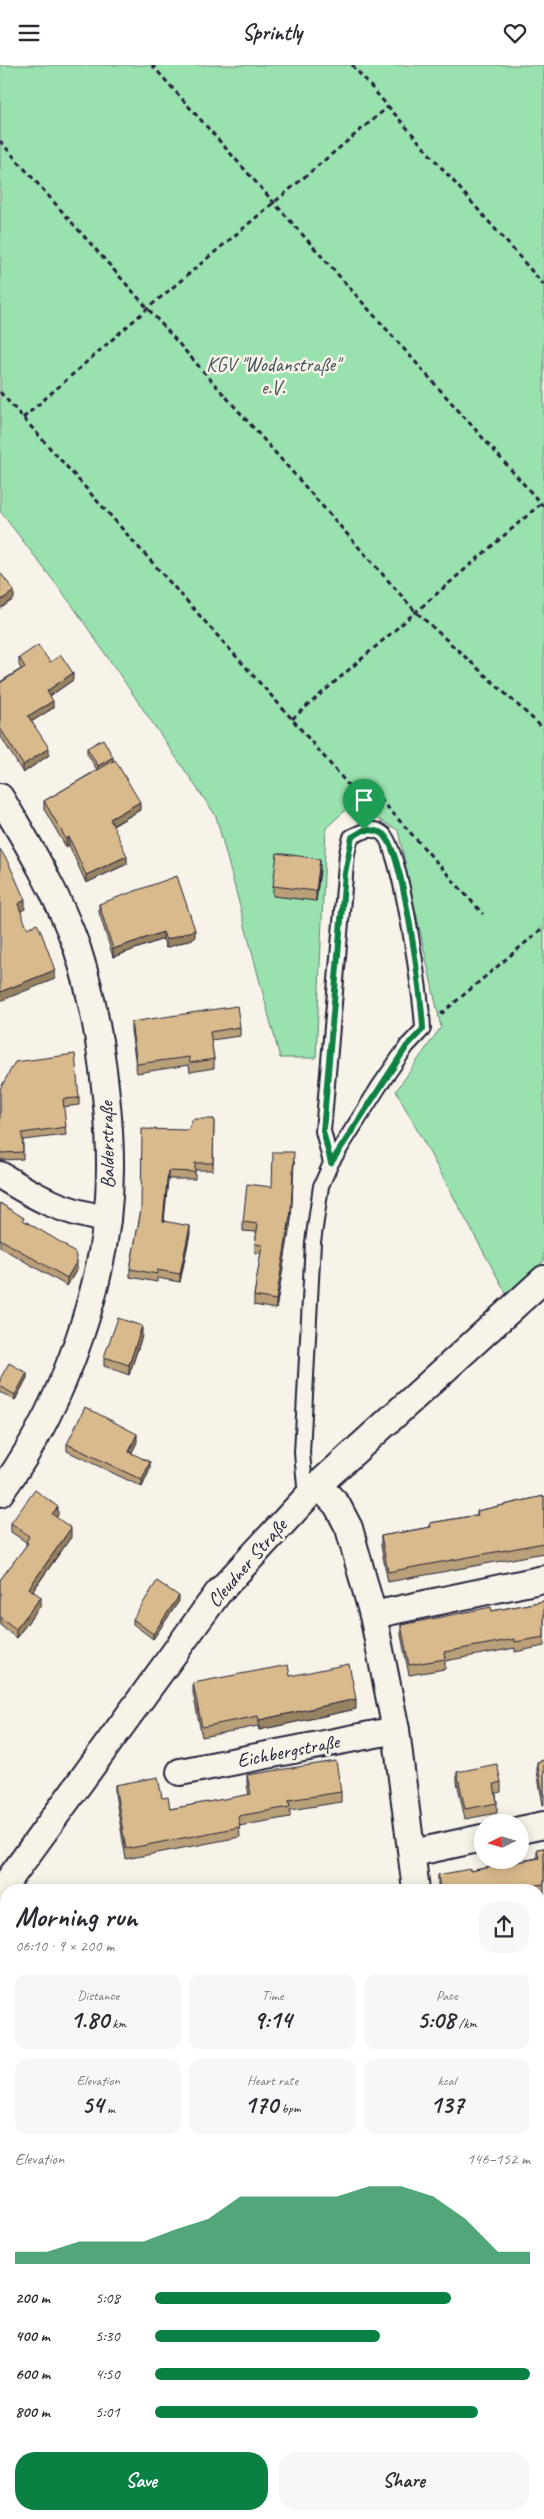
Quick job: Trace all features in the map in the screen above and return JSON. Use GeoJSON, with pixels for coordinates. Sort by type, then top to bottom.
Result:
{"type":"FeatureCollection","features":[{"type":"Feature","properties":{"kind":"street","name":"Balderstraße"},"geometry":{"type":"LineString","coordinates":[[0,797],[27,841],[62,911],[89,986],[98,1032],[109,1116],[110,1166],[107,1219],[102,1253],[77,1344],[60,1389],[42,1428],[0,1493]]}},
{"type":"Feature","properties":{"kind":"street"},"geometry":{"type":"LineString","coordinates":[[0,1175],[40,1200],[63,1209],[107,1219]]}},
{"type":"Feature","properties":{"kind":"street","name":"Cleudner Straße"},"geometry":{"type":"LineString","coordinates":[[6,1884],[218,1593],[312,1491],[544,1279]]}},
{"type":"Feature","properties":{"kind":"street"},"geometry":{"type":"LineString","coordinates":[[312,1491],[337,1505],[349,1528],[373,1615],[396,1730],[416,1884]]}},
{"type":"Feature","properties":{"kind":"street"},"geometry":{"type":"LineString","coordinates":[[373,1615],[544,1579]]}},
{"type":"Feature","properties":{"kind":"street","name":"Eichbergstraße"},"geometry":{"type":"LineString","coordinates":[[180,1772],[396,1730]]}},
{"type":"Feature","properties":{"kind":"street"},"geometry":{"type":"LineString","coordinates":[[529,1829],[544,1825]]}},
{"type":"Feature","properties":{"kind":"street"},"geometry":{"type":"LineString","coordinates":[[413,1853],[474,1840]]}},
{"type":"Feature","properties":{"kind":"lane"},"geometry":{"type":"LineString","coordinates":[[312,1491],[302,1453],[313,1242],[321,1186],[331,1163],[407,1046],[423,1029],[419,975],[394,853],[383,834],[374,830],[364,830],[352,837],[345,873],[323,1131],[331,1163]]}},
{"type":"Feature","properties":{"kind":"path"},"geometry":{"type":"LineString","coordinates":[[152,65],[543,505],[415,611],[292,719]]}},
{"type":"Feature","properties":{"kind":"path"},"geometry":{"type":"LineString","coordinates":[[352,65],[544,285]]}},
{"type":"Feature","properties":{"kind":"path"},"geometry":{"type":"LineString","coordinates":[[23,418],[148,308],[275,204],[388,107]]}},
{"type":"Feature","properties":{"kind":"path"},"geometry":{"type":"LineString","coordinates":[[0,141],[415,611],[544,729]]}},
{"type":"Feature","properties":{"kind":"path"},"geometry":{"type":"LineString","coordinates":[[0,392],[292,719],[355,793],[360,802],[364,830]]}},
{"type":"Feature","properties":{"kind":"path"},"geometry":{"type":"LineString","coordinates":[[355,793],[366,783],[483,914]]}},
{"type":"Feature","properties":{"kind":"path"},"geometry":{"type":"LineString","coordinates":[[423,1029],[544,927]]}},
{"type":"Feature","properties":{"kind":"green space","name":"KGV \"Wodanstraße\" e.V."},"geometry":{"type":"Polygon","coordinates":[[[0,65],[544,65],[544,1261],[507,1295],[396,1091],[441,1027],[398,830],[351,805],[326,828],[316,1058],[280,1058],[216,816],[72,605],[0,511],[0,65]]]}},
{"type":"Feature","properties":{"kind":"building"},"geometry":{"type":"Polygon","coordinates":[[[0,572],[14,591],[0,601],[0,572]]]}},
{"type":"Feature","properties":{"kind":"building"},"geometry":{"type":"Polygon","coordinates":[[[38,645],[50,662],[61,655],[73,673],[47,691],[53,701],[28,716],[49,748],[23,765],[0,728],[0,683],[25,667],[19,658],[38,645]]]}},
{"type":"Feature","properties":{"kind":"building"},"geometry":{"type":"Polygon","coordinates":[[[103,739],[113,757],[98,766],[87,748],[103,739]]]}},
{"type":"Feature","properties":{"kind":"building"},"geometry":{"type":"Polygon","coordinates":[[[115,760],[140,802],[110,819],[127,856],[86,875],[69,837],[66,839],[44,801],[115,760]]]}},
{"type":"Feature","properties":{"kind":"building"},"geometry":{"type":"Polygon","coordinates":[[[0,849],[25,900],[18,904],[27,928],[37,924],[55,970],[0,992],[0,849]]]}},
{"type":"Feature","properties":{"kind":"building"},"geometry":{"type":"Polygon","coordinates":[[[277,853],[320,859],[316,891],[273,886],[277,853]]]}},
{"type":"Feature","properties":{"kind":"building"},"geometry":{"type":"Polygon","coordinates":[[[177,876],[195,930],[166,940],[163,932],[113,949],[99,904],[177,876]]]}},
{"type":"Feature","properties":{"kind":"building"},"geometry":{"type":"Polygon","coordinates":[[[237,1006],[240,1027],[210,1032],[214,1059],[190,1063],[189,1057],[137,1064],[131,1022],[237,1006]]]}},
{"type":"Feature","properties":{"kind":"building"},"geometry":{"type":"Polygon","coordinates":[[[75,1054],[79,1098],[63,1099],[66,1127],[22,1133],[23,1152],[0,1152],[0,1089],[15,1062],[75,1054]]]}},
{"type":"Feature","properties":{"kind":"building"},"geometry":{"type":"Polygon","coordinates":[[[193,1119],[214,1119],[213,1163],[195,1163],[195,1172],[168,1171],[163,1221],[190,1226],[180,1274],[157,1270],[157,1274],[130,1269],[141,1210],[142,1129],[188,1130],[193,1119]]]}},
{"type":"Feature","properties":{"kind":"building"},"geometry":{"type":"Polygon","coordinates":[[[273,1152],[294,1152],[291,1211],[276,1300],[254,1296],[262,1245],[255,1244],[258,1224],[243,1222],[247,1184],[272,1187],[273,1152]]]}},
{"type":"Feature","properties":{"kind":"building"},"geometry":{"type":"Polygon","coordinates":[[[0,1203],[75,1253],[77,1261],[67,1278],[0,1239],[0,1203]]]}},
{"type":"Feature","properties":{"kind":"building"},"geometry":{"type":"Polygon","coordinates":[[[118,1318],[142,1326],[129,1365],[104,1357],[118,1318]]]}},
{"type":"Feature","properties":{"kind":"building"},"geometry":{"type":"Polygon","coordinates":[[[9,1363],[27,1373],[15,1395],[0,1386],[0,1379],[9,1363]]]}},
{"type":"Feature","properties":{"kind":"building"},"geometry":{"type":"Polygon","coordinates":[[[85,1407],[137,1434],[129,1452],[150,1462],[142,1480],[67,1444],[85,1407]]]}},
{"type":"Feature","properties":{"kind":"building"},"geometry":{"type":"Polygon","coordinates":[[[35,1490],[58,1507],[52,1514],[71,1528],[29,1588],[41,1597],[16,1629],[0,1617],[0,1580],[28,1543],[26,1542],[29,1536],[11,1523],[35,1490]]]}},
{"type":"Feature","properties":{"kind":"building"},"geometry":{"type":"Polygon","coordinates":[[[544,1496],[544,1543],[388,1572],[381,1536],[431,1527],[430,1523],[478,1515],[477,1511],[544,1496]]]}},
{"type":"Feature","properties":{"kind":"building"},"geometry":{"type":"Polygon","coordinates":[[[157,1581],[179,1596],[153,1634],[133,1619],[157,1581]]]}},
{"type":"Feature","properties":{"kind":"building"},"geometry":{"type":"Polygon","coordinates":[[[544,1601],[544,1637],[515,1642],[515,1639],[444,1652],[445,1659],[409,1665],[401,1625],[491,1607],[492,1611],[544,1601]]]}},
{"type":"Feature","properties":{"kind":"building"},"geometry":{"type":"Polygon","coordinates":[[[349,1664],[356,1699],[259,1720],[258,1716],[202,1727],[193,1683],[288,1665],[290,1676],[349,1664]]]}},
{"type":"Feature","properties":{"kind":"building"},"geometry":{"type":"Polygon","coordinates":[[[544,1760],[544,1795],[543,1795],[537,1762],[544,1760]]]}},
{"type":"Feature","properties":{"kind":"building"},"geometry":{"type":"Polygon","coordinates":[[[336,1761],[341,1792],[289,1800],[290,1807],[238,1816],[240,1827],[126,1849],[115,1785],[158,1777],[162,1798],[168,1797],[170,1809],[251,1794],[247,1775],[336,1761]]]}},
{"type":"Feature","properties":{"kind":"building"},"geometry":{"type":"Polygon","coordinates":[[[497,1764],[501,1782],[494,1784],[497,1803],[465,1809],[457,1772],[497,1764]]]}},
{"type":"Feature","properties":{"kind":"building"},"geometry":{"type":"Polygon","coordinates":[[[544,1848],[544,1884],[439,1884],[438,1875],[470,1869],[470,1871],[481,1869],[529,1869],[529,1860],[539,1858],[537,1849],[544,1848]]]}},
{"type":"Feature","properties":{"kind":"route"},"geometry":{"type":"LineString","coordinates":[[364,830],[374,830],[383,834],[394,853],[419,975],[423,1029],[407,1046],[380,1085],[331,1163],[323,1131],[345,873],[347,853],[352,837],[364,830]]}}]}
